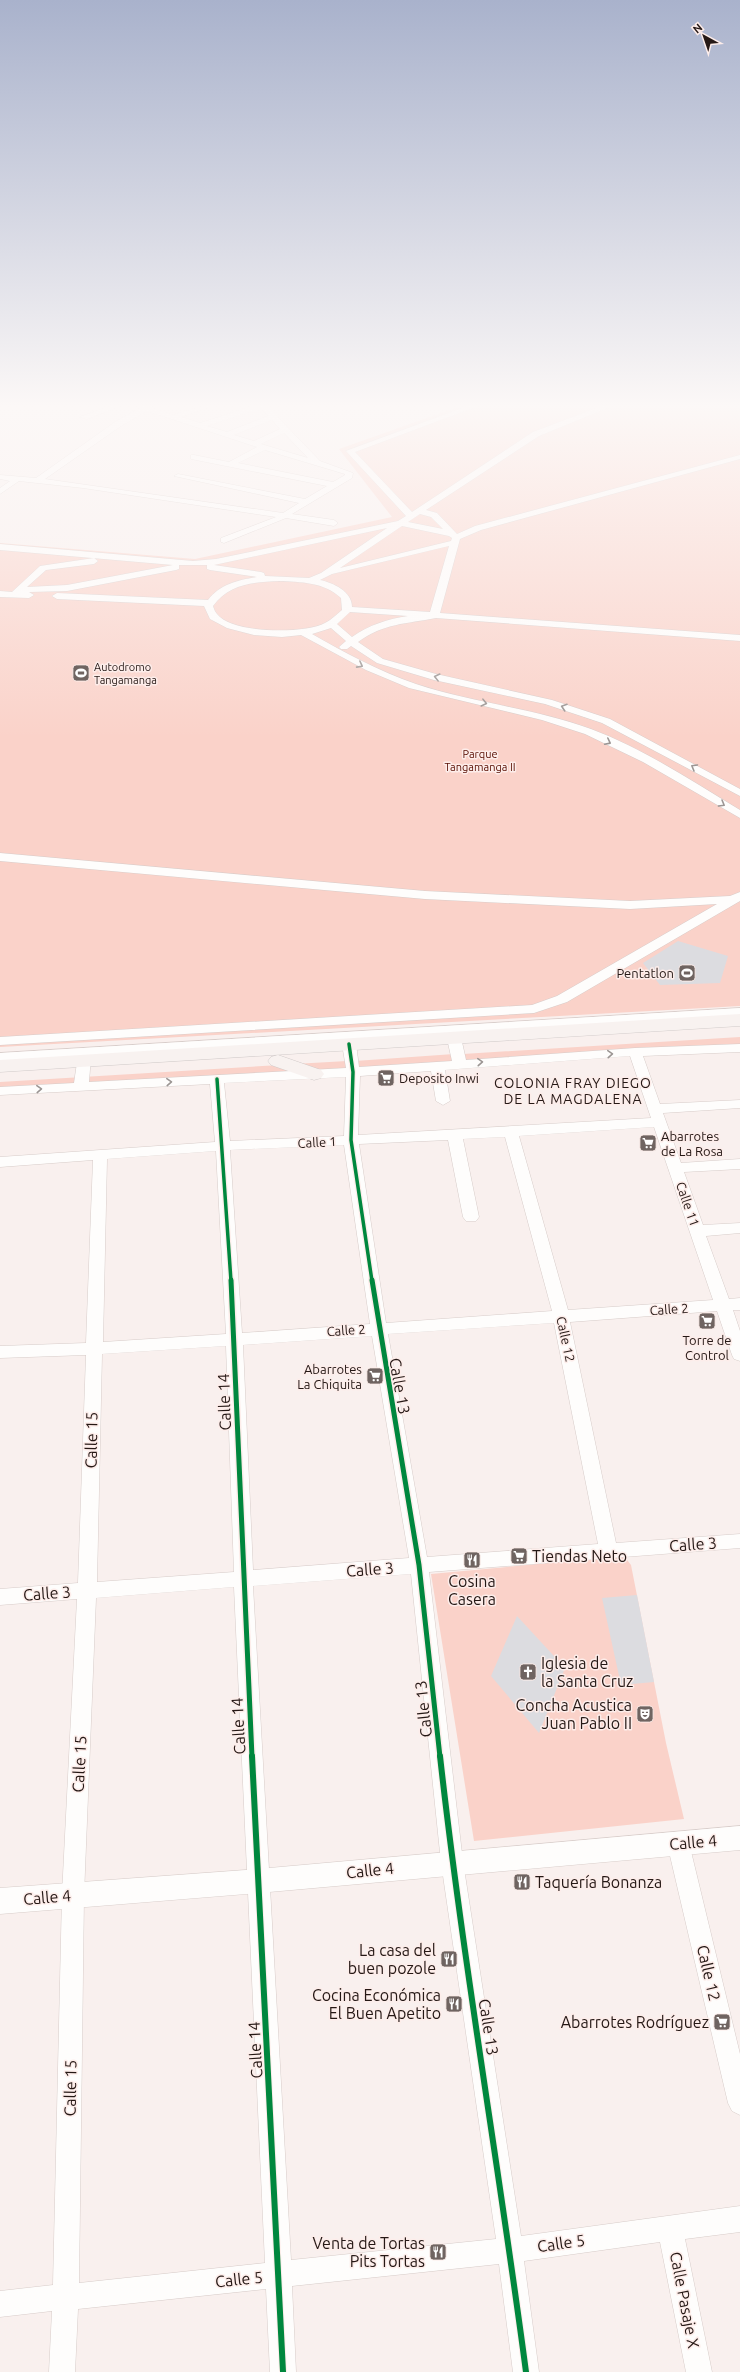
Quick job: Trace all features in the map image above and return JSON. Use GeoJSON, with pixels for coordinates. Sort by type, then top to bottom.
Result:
{"type":"FeatureCollection","features":[{"type":"Feature","properties":{"kind":"main road"},"geometry":{"type":"LineString","coordinates":[[0,1066],[83,1068],[351,1058],[456,1045],[740,1020]]}},
{"type":"Feature","properties":{"kind":"main road"},"geometry":{"type":"LineString","coordinates":[[456,1045],[740,1033]]}},
{"type":"Feature","properties":{"kind":"main road"},"geometry":{"type":"LineString","coordinates":[[0,1077],[83,1068],[351,1058]]}},
{"type":"Feature","properties":{"kind":"main road"},"geometry":{"type":"LineString","coordinates":[[278,1061],[314,1074]]}},
{"type":"Feature","properties":{"kind":"street"},"geometry":{"type":"LineString","coordinates":[[224,540],[282,517]]}},
{"type":"Feature","properties":{"kind":"street"},"geometry":{"type":"LineString","coordinates":[[289,517],[334,523]]}},
{"type":"Feature","properties":{"kind":"street"},"geometry":{"type":"LineString","coordinates":[[324,575],[411,517]]}},
{"type":"Feature","properties":{"kind":"street"},"geometry":{"type":"LineString","coordinates":[[436,517],[452,535]]}},
{"type":"Feature","properties":{"kind":"street"},"geometry":{"type":"LineString","coordinates":[[311,580],[452,535],[520,517]]}},
{"type":"Feature","properties":{"kind":"street"},"geometry":{"type":"LineString","coordinates":[[0,594],[67,588],[193,564],[216,562],[401,523],[452,535],[478,528]]}},
{"type":"Feature","properties":{"kind":"street"},"geometry":{"type":"LineString","coordinates":[[434,616],[452,535]]}},
{"type":"Feature","properties":{"kind":"street"},"geometry":{"type":"LineString","coordinates":[[0,547],[193,564],[279,578],[311,580],[337,590],[344,596],[347,602],[347,609],[338,619],[331,623],[302,632],[266,634],[232,628],[212,616],[209,608],[210,603],[222,590],[234,585],[263,579],[279,578]]}},
{"type":"Feature","properties":{"kind":"street"},"geometry":{"type":"LineString","coordinates":[[17,592],[43,568],[120,558]]}},
{"type":"Feature","properties":{"kind":"street"},"geometry":{"type":"LineString","coordinates":[[17,592],[210,603]]}},
{"type":"Feature","properties":{"kind":"street"},"geometry":{"type":"LineString","coordinates":[[347,609],[740,638]]}},
{"type":"Feature","properties":{"kind":"street"},"geometry":{"type":"LineString","coordinates":[[336,652],[353,643],[367,631],[394,621],[434,616]]}},
{"type":"Feature","properties":{"kind":"street"},"geometry":{"type":"LineString","coordinates":[[331,623],[353,643],[380,661],[434,677],[548,702],[606,721],[740,794]]}},
{"type":"Feature","properties":{"kind":"street"},"geometry":{"type":"LineString","coordinates":[[302,632],[365,668],[414,686],[550,720],[589,732],[653,764],[740,815]]}},
{"type":"Feature","properties":{"kind":"street"},"geometry":{"type":"LineString","coordinates":[[0,857],[425,895],[630,905],[739,898]]}},
{"type":"Feature","properties":{"kind":"street"},"geometry":{"type":"LineString","coordinates":[[0,1041],[534,1009],[562,999],[739,898]]}},
{"type":"Feature","properties":{"kind":"street"},"geometry":{"type":"LineString","coordinates":[[0,1091],[83,1068],[456,1045],[740,1012]]}},
{"type":"Feature","properties":{"kind":"street"},"geometry":{"type":"LineString","coordinates":[[456,1045],[635,1052],[740,1048]]}},
{"type":"Feature","properties":{"kind":"street"},"geometry":{"type":"LineString","coordinates":[[437,1066],[456,1045]]}},
{"type":"Feature","properties":{"kind":"street","name":"Calle 11"},"geometry":{"type":"LineString","coordinates":[[635,1052],[697,1230],[732,1305],[740,1355]]}},
{"type":"Feature","properties":{"kind":"street"},"geometry":{"type":"LineString","coordinates":[[0,1057],[83,1068],[217,1079],[314,1074],[351,1058],[437,1066]]}},
{"type":"Feature","properties":{"kind":"street","name":"Calle 13"},"geometry":{"type":"LineString","coordinates":[[351,1058],[351,1140],[378,1328],[418,1565],[452,1862],[510,2250],[526,2372]]}},
{"type":"Feature","properties":{"kind":"street"},"geometry":{"type":"LineString","coordinates":[[437,1066],[443,1101]]}},
{"type":"Feature","properties":{"kind":"street","name":"Calle 14"},"geometry":{"type":"LineString","coordinates":[[217,1079],[224,1146],[234,1339],[243,1578],[283,2372]]}},
{"type":"Feature","properties":{"kind":"street","name":"Calle 1"},"geometry":{"type":"LineString","coordinates":[[0,1162],[224,1146],[455,1136],[511,1132],[740,1104]]}},
{"type":"Feature","properties":{"kind":"street","name":"Calle 12"},"geometry":{"type":"LineString","coordinates":[[511,1132],[561,1315],[608,1549]]}},
{"type":"Feature","properties":{"kind":"street"},"geometry":{"type":"LineString","coordinates":[[455,1136],[471,1217]]}},
{"type":"Feature","properties":{"kind":"street","name":"Calle 15"},"geometry":{"type":"LineString","coordinates":[[62,2372],[66,2298],[73,1895],[88,1590],[100,1156]]}},
{"type":"Feature","properties":{"kind":"street"},"geometry":{"type":"LineString","coordinates":[[675,1168],[740,1164]]}},
{"type":"Feature","properties":{"kind":"street"},"geometry":{"type":"LineString","coordinates":[[697,1230],[740,1228]]}},
{"type":"Feature","properties":{"kind":"street","name":"Calle 2"},"geometry":{"type":"LineString","coordinates":[[0,1352],[94,1349],[561,1315],[732,1305]]}},
{"type":"Feature","properties":{"kind":"street","name":"Calle 3"},"geometry":{"type":"LineString","coordinates":[[0,1597],[608,1549],[740,1541]]}},
{"type":"Feature","properties":{"kind":"street","name":"Calle 4"},"geometry":{"type":"LineString","coordinates":[[0,1901],[258,1881],[452,1862],[740,1838]]}},
{"type":"Feature","properties":{"kind":"street","name":"Calle 12"},"geometry":{"type":"LineString","coordinates":[[678,1843],[740,2103]]}},
{"type":"Feature","properties":{"kind":"street","name":"Calle 5"},"geometry":{"type":"LineString","coordinates":[[0,2304],[510,2250],[740,2219]]}},
{"type":"Feature","properties":{"kind":"street","name":"Calle Pasaje X"},"geometry":{"type":"LineString","coordinates":[[670,2228],[699,2372]]}},
{"type":"Feature","properties":{"kind":"green space","name":"Parque Tangamanga II"},"geometry":{"type":"Polygon","coordinates":[[[392,517],[740,517],[740,1006],[0,1047],[0,543],[195,559],[392,517]]]}},
{"type":"Feature","properties":{"kind":"green space"},"geometry":{"type":"Polygon","coordinates":[[[740,1037],[740,1047],[464,1063],[463,1054],[740,1037]]]}},
{"type":"Feature","properties":{"kind":"green space"},"geometry":{"type":"Polygon","coordinates":[[[454,1054],[457,1063],[356,1069],[355,1061],[454,1054]]]}},
{"type":"Feature","properties":{"kind":"green space"},"geometry":{"type":"Polygon","coordinates":[[[347,1061],[348,1070],[315,1072],[294,1064],[347,1061]]]}},
{"type":"Feature","properties":{"kind":"green space"},"geometry":{"type":"Polygon","coordinates":[[[280,1065],[300,1073],[0,1090],[0,1082],[280,1065]]]}},
{"type":"Feature","properties":{"kind":"green space"},"geometry":{"type":"Polygon","coordinates":[[[624,1556],[631,1565],[666,1743],[684,1819],[474,1841],[431,1574],[624,1556]]]}},
{"type":"Feature","properties":{"kind":"building","name":"Pentatlon"},"geometry":{"type":"Polygon","coordinates":[[[678,941],[728,956],[720,983],[660,985],[643,963],[678,941]]]}},
{"type":"Feature","properties":{"kind":"building"},"geometry":{"type":"Polygon","coordinates":[[[637,1595],[654,1682],[621,1685],[602,1598],[637,1595]]]}},
{"type":"Feature","properties":{"kind":"building","name":"Iglesia de la Santa Cruz"},"geometry":{"type":"Polygon","coordinates":[[[517,1616],[565,1668],[539,1733],[491,1676],[517,1616]]]}},
{"type":"Feature","properties":{"kind":"cycle path"},"geometry":{"type":"LineString","coordinates":[[349,1044],[353,1072],[351,1140],[379,1328],[419,1565],[452,1862],[510,2250],[526,2372]]}},
{"type":"Feature","properties":{"kind":"cycle path"},"geometry":{"type":"LineString","coordinates":[[217,1079],[223,1145],[231,1278],[245,1612],[283,2372]]}},
{"type":"Feature","properties":{"kind":"place","name":"Autodromo Tangamanga"},"geometry":{"type":"Point","coordinates":[81,673]}},
{"type":"Feature","properties":{"kind":"place","name":"Pentatlon"},"geometry":{"type":"Point","coordinates":[687,973]}},
{"type":"Feature","properties":{"kind":"place","name":"Deposito Inwi"},"geometry":{"type":"Point","coordinates":[386,1078]}},
{"type":"Feature","properties":{"kind":"place","name":"Abarrotes de La Rosa"},"geometry":{"type":"Point","coordinates":[648,1143]}},
{"type":"Feature","properties":{"kind":"place","name":"Torre de Control"},"geometry":{"type":"Point","coordinates":[707,1321]}},
{"type":"Feature","properties":{"kind":"place","name":"Abarrotes La Chiquita"},"geometry":{"type":"Point","coordinates":[375,1376]}},
{"type":"Feature","properties":{"kind":"place","name":"Tiendas Neto"},"geometry":{"type":"Point","coordinates":[519,1556]}},
{"type":"Feature","properties":{"kind":"place","name":"Cosina Casera"},"geometry":{"type":"Point","coordinates":[472,1560]}},
{"type":"Feature","properties":{"kind":"place","name":"Iglesia de la Santa Cruz"},"geometry":{"type":"Point","coordinates":[528,1672]}},
{"type":"Feature","properties":{"kind":"place","name":"Concha Acustica Juan Pablo II"},"geometry":{"type":"Point","coordinates":[645,1714]}},
{"type":"Feature","properties":{"kind":"place","name":"Taquería Bonanza"},"geometry":{"type":"Point","coordinates":[522,1882]}},
{"type":"Feature","properties":{"kind":"place","name":"La casa del buen pozole"},"geometry":{"type":"Point","coordinates":[449,1959]}},
{"type":"Feature","properties":{"kind":"place","name":"Cocina Económica El Buen Apetito"},"geometry":{"type":"Point","coordinates":[454,2004]}},
{"type":"Feature","properties":{"kind":"place","name":"Abarrotes Rodríguez"},"geometry":{"type":"Point","coordinates":[722,2022]}},
{"type":"Feature","properties":{"kind":"place","name":"Venta de Tortas Pits Tortas"},"geometry":{"type":"Point","coordinates":[438,2252]}},
{"type":"Feature","properties":{"kind":"district","name":"COLONIA FRAY DIEGO DE LA MAGDALENA"},"geometry":{"type":"Point","coordinates":[573,1092]}}]}
